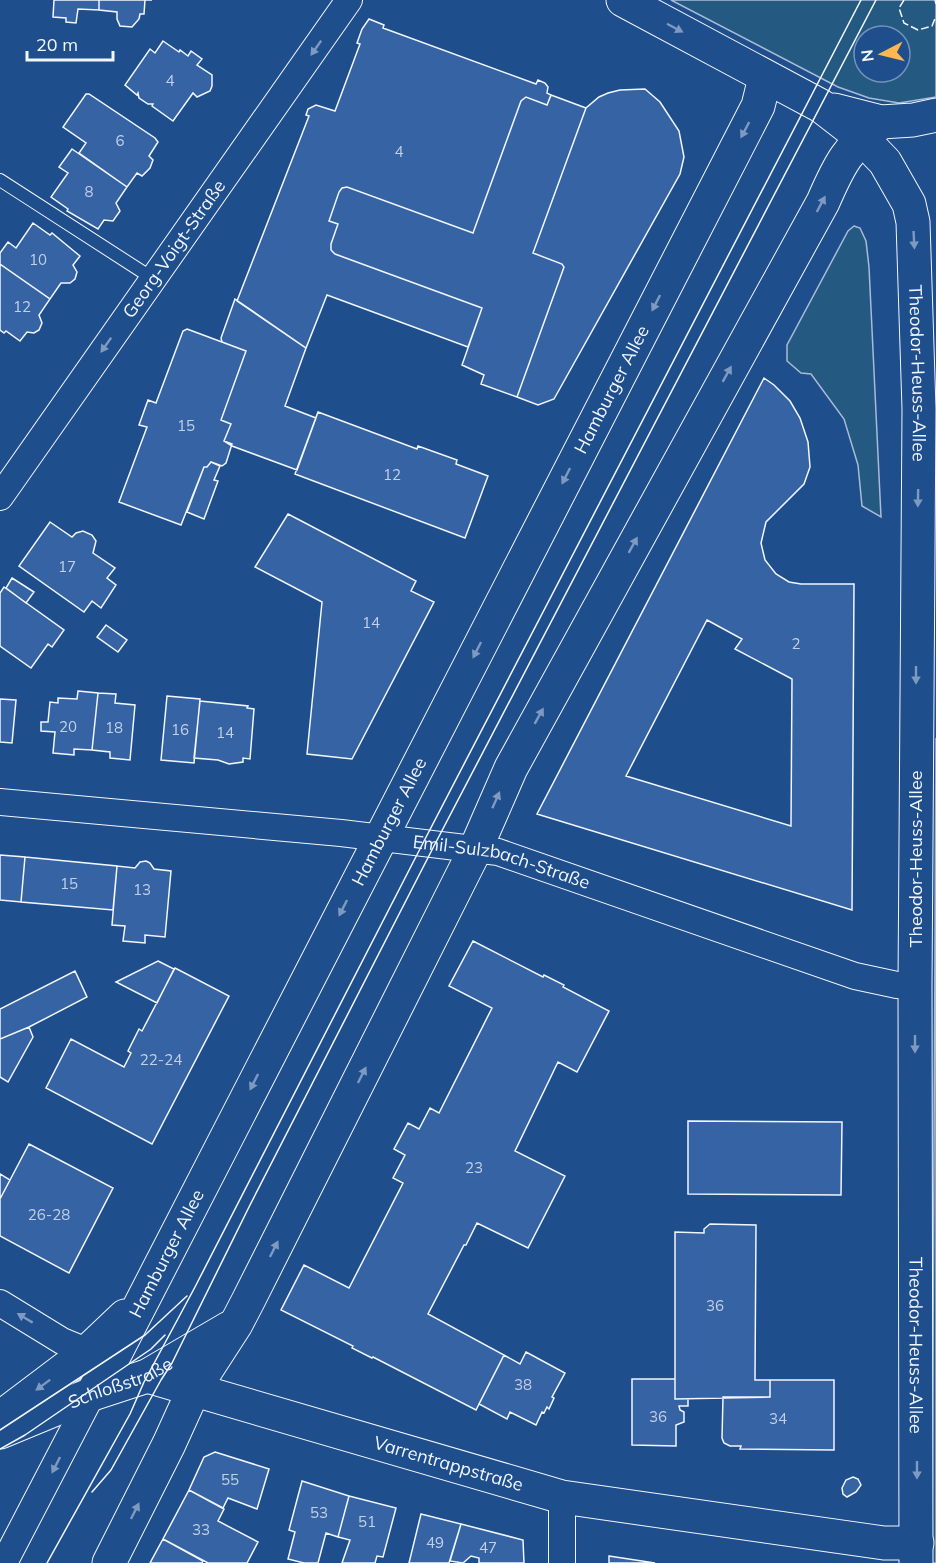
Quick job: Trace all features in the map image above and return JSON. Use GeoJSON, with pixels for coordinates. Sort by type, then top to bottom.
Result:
{"type":"FeatureCollection","features":[{"type":"Feature","properties":{"kind":"street","name":"Georg-Voigt-Straße"},"geometry":{"type":"LineString","coordinates":[[0,497],[349,0]]}},
{"type":"Feature","properties":{"kind":"street"},"geometry":{"type":"LineString","coordinates":[[623,0],[821,106],[871,130]]}},
{"type":"Feature","properties":{"kind":"street","name":"Hamburger Allee"},"geometry":{"type":"LineString","coordinates":[[148,1290],[758,106],[763,86],[762,75]]}},
{"type":"Feature","properties":{"kind":"street"},"geometry":{"type":"LineString","coordinates":[[109,1563],[194,1389],[236,1324],[476,848],[511,768],[823,202],[837,170],[871,130],[936,115]]}},
{"type":"Feature","properties":{"kind":"street","name":"Theodor-Heuss-Allee"},"geometry":{"type":"LineString","coordinates":[[871,130],[885,162],[909,204],[913,222],[917,314],[919,409],[915,986],[916,1553]]}},
{"type":"Feature","properties":{"kind":"street","name":"Emil-Sulzbach-Straße"},"geometry":{"type":"LineString","coordinates":[[0,801],[380,838],[498,852],[855,976],[897,985],[915,986]]}},
{"type":"Feature","properties":{"kind":"street","name":"Schloßstraße"},"geometry":{"type":"LineString","coordinates":[[0,1418],[98,1357],[113,1329],[148,1290]]}},
{"type":"Feature","properties":{"kind":"street","name":"Varrentrappstraße"},"geometry":{"type":"LineString","coordinates":[[0,1303],[98,1357],[147,1376],[562,1497],[884,1544],[916,1553]]}},
{"type":"Feature","properties":{"kind":"street","name":"Schloßstraße"},"geometry":{"type":"LineString","coordinates":[[0,1432],[92,1394],[147,1376],[236,1324]]}},
{"type":"Feature","properties":{"kind":"street"},"geometry":{"type":"LineString","coordinates":[[4,1563],[92,1394],[98,1357]]}},
{"type":"Feature","properties":{"kind":"street"},"geometry":{"type":"LineString","coordinates":[[562,1497],[562,1563]]}},
{"type":"Feature","properties":{"kind":"street"},"geometry":{"type":"LineString","coordinates":[[0,1524],[3,1528],[4,1563]]}},
{"type":"Feature","properties":{"kind":"lane"},"geometry":{"type":"LineString","coordinates":[[0,180],[152,278]]}},
{"type":"Feature","properties":{"kind":"shaded area"},"geometry":{"type":"Polygon","coordinates":[[[671,0],[936,0],[936,97],[899,103],[869,98],[838,87],[671,0]]]}},
{"type":"Feature","properties":{"kind":"shaded area"},"geometry":{"type":"Polygon","coordinates":[[[854,226],[860,228],[866,241],[869,267],[881,517],[862,506],[858,465],[844,419],[811,374],[801,373],[787,361],[787,345],[848,231],[854,226]]]}},
{"type":"Feature","properties":{"kind":"shaded area"},"geometry":{"type":"Polygon","coordinates":[[[936,738],[936,1563],[932,1563],[936,738]]]}},
{"type":"Feature","properties":{"kind":"building"},"geometry":{"type":"Polygon","coordinates":[[[54,0],[99,0],[99,10],[78,9],[76,23],[66,22],[66,18],[53,17],[54,0]]]}},
{"type":"Feature","properties":{"kind":"building"},"geometry":{"type":"Polygon","coordinates":[[[99,0],[145,0],[144,14],[140,14],[132,27],[120,26],[117,12],[99,10],[99,0]]]}},
{"type":"Feature","properties":{"kind":"building"},"geometry":{"type":"Polygon","coordinates":[[[369,19],[384,25],[383,28],[536,84],[538,80],[545,83],[548,87],[547,93],[551,95],[547,105],[526,97],[521,101],[473,233],[347,187],[342,188],[339,192],[329,221],[338,224],[331,244],[331,250],[335,254],[482,308],[468,347],[327,295],[306,348],[237,301],[309,116],[306,115],[308,109],[316,105],[335,111],[360,44],[357,43],[362,29],[369,19]]]}},
{"type":"Feature","properties":{"kind":"building"},"geometry":{"type":"Polygon","coordinates":[[[163,41],[188,56],[191,51],[202,59],[197,65],[212,75],[210,91],[197,97],[193,93],[173,121],[152,106],[153,104],[148,104],[139,98],[138,93],[137,95],[125,85],[150,49],[155,53],[163,41]]]}},
{"type":"Feature","properties":{"kind":"building"},"geometry":{"type":"Polygon","coordinates":[[[645,89],[660,102],[679,131],[684,157],[680,174],[554,399],[538,405],[517,397],[564,267],[562,264],[533,253],[586,108],[608,93],[645,89]]]}},
{"type":"Feature","properties":{"kind":"building"},"geometry":{"type":"Polygon","coordinates":[[[86,94],[158,142],[149,156],[153,160],[150,168],[142,176],[137,173],[127,187],[79,153],[86,143],[63,127],[86,94]]]}},
{"type":"Feature","properties":{"kind":"building"},"geometry":{"type":"Polygon","coordinates":[[[551,95],[586,108],[533,253],[562,264],[564,267],[517,397],[481,384],[484,375],[462,365],[482,308],[335,254],[331,250],[331,244],[338,224],[329,221],[339,192],[342,188],[347,187],[473,233],[521,101],[526,97],[547,105],[551,95]]]}},
{"type":"Feature","properties":{"kind":"building"},"geometry":{"type":"Polygon","coordinates":[[[72,149],[127,187],[116,203],[120,211],[113,221],[104,220],[98,229],[67,211],[68,209],[51,197],[68,173],[59,167],[72,149]]]}},
{"type":"Feature","properties":{"kind":"building"},"geometry":{"type":"Polygon","coordinates":[[[33,223],[50,235],[52,233],[80,256],[73,265],[77,272],[75,279],[70,283],[61,283],[50,299],[0,264],[0,253],[8,242],[16,248],[33,223]]]}},
{"type":"Feature","properties":{"kind":"building"},"geometry":{"type":"Polygon","coordinates":[[[0,264],[50,299],[39,315],[42,323],[39,330],[34,333],[27,332],[20,341],[6,331],[4,333],[0,330],[0,264]]]}},
{"type":"Feature","properties":{"kind":"building"},"geometry":{"type":"Polygon","coordinates":[[[235,299],[306,348],[285,406],[316,418],[297,470],[224,441],[231,424],[221,420],[246,351],[222,342],[221,338],[235,299]]]}},
{"type":"Feature","properties":{"kind":"building"},"geometry":{"type":"Polygon","coordinates":[[[187,329],[246,351],[221,420],[231,424],[224,441],[232,444],[226,463],[222,466],[211,462],[204,467],[181,525],[119,502],[147,427],[139,425],[148,400],[156,403],[183,331],[187,329]]]}},
{"type":"Feature","properties":{"kind":"building"},"geometry":{"type":"Polygon","coordinates":[[[764,378],[790,401],[800,418],[808,442],[810,467],[804,484],[766,522],[761,543],[765,560],[776,574],[789,582],[854,584],[852,910],[537,814],[764,378]],[[707,620],[626,776],[791,826],[792,679],[735,649],[742,639],[707,620]]]}},
{"type":"Feature","properties":{"kind":"building"},"geometry":{"type":"Polygon","coordinates":[[[318,412],[417,449],[418,446],[457,460],[456,464],[488,476],[465,538],[295,474],[318,412]]]}},
{"type":"Feature","properties":{"kind":"building"},"geometry":{"type":"Polygon","coordinates":[[[211,462],[220,466],[214,480],[218,481],[204,519],[187,512],[204,467],[211,462]]]}},
{"type":"Feature","properties":{"kind":"building"},"geometry":{"type":"Polygon","coordinates":[[[288,514],[416,581],[411,591],[434,602],[352,759],[307,754],[322,602],[255,567],[288,514]]]}},
{"type":"Feature","properties":{"kind":"building"},"geometry":{"type":"Polygon","coordinates":[[[50,522],[72,537],[83,531],[92,535],[96,541],[93,553],[115,568],[107,578],[116,585],[101,608],[92,601],[84,612],[19,566],[50,522]]]}},
{"type":"Feature","properties":{"kind":"building"},"geometry":{"type":"Polygon","coordinates":[[[12,578],[34,592],[26,603],[6,588],[12,578]]]}},
{"type":"Feature","properties":{"kind":"building"},"geometry":{"type":"Polygon","coordinates":[[[4,587],[64,630],[52,647],[48,644],[31,668],[0,646],[0,593],[4,587]]]}},
{"type":"Feature","properties":{"kind":"building"},"geometry":{"type":"Polygon","coordinates":[[[106,625],[127,640],[118,652],[97,637],[106,625]]]}},
{"type":"Feature","properties":{"kind":"building"},"geometry":{"type":"Polygon","coordinates":[[[78,691],[98,693],[92,750],[74,749],[74,755],[53,753],[55,732],[41,731],[41,722],[48,722],[50,702],[58,703],[58,698],[77,699],[78,691]]]}},
{"type":"Feature","properties":{"kind":"building"},"geometry":{"type":"Polygon","coordinates":[[[98,693],[116,694],[115,703],[135,705],[130,760],[110,758],[110,752],[92,750],[98,693]]]}},
{"type":"Feature","properties":{"kind":"building"},"geometry":{"type":"Polygon","coordinates":[[[167,696],[200,699],[194,763],[161,760],[167,696]]]}},
{"type":"Feature","properties":{"kind":"building"},"geometry":{"type":"Polygon","coordinates":[[[0,699],[16,700],[12,743],[0,742],[0,699]]]}},
{"type":"Feature","properties":{"kind":"building"},"geometry":{"type":"Polygon","coordinates":[[[200,701],[248,706],[247,708],[254,709],[250,759],[243,758],[243,762],[229,764],[218,760],[194,758],[200,701]]]}},
{"type":"Feature","properties":{"kind":"building"},"geometry":{"type":"Polygon","coordinates":[[[0,855],[25,857],[21,902],[0,900],[0,855]]]}},
{"type":"Feature","properties":{"kind":"building"},"geometry":{"type":"Polygon","coordinates":[[[25,857],[117,866],[113,910],[21,902],[25,857]]]}},
{"type":"Feature","properties":{"kind":"building"},"geometry":{"type":"Polygon","coordinates":[[[146,861],[154,869],[171,871],[165,937],[145,935],[145,943],[123,941],[125,926],[112,925],[117,866],[135,868],[140,862],[146,861]]]}},
{"type":"Feature","properties":{"kind":"building"},"geometry":{"type":"Polygon","coordinates":[[[473,941],[543,977],[544,975],[564,985],[563,987],[609,1011],[577,1072],[558,1062],[515,1151],[565,1176],[528,1248],[477,1223],[428,1314],[504,1355],[476,1410],[281,1310],[304,1265],[349,1288],[403,1183],[393,1178],[405,1155],[394,1149],[408,1123],[419,1129],[430,1108],[439,1113],[492,1008],[449,986],[473,941]]]}},
{"type":"Feature","properties":{"kind":"building"},"geometry":{"type":"Polygon","coordinates":[[[158,961],[174,969],[157,1003],[116,982],[158,961]]]}},
{"type":"Feature","properties":{"kind":"building"},"geometry":{"type":"Polygon","coordinates":[[[175,968],[229,996],[152,1144],[46,1088],[71,1039],[124,1067],[131,1053],[128,1051],[139,1029],[142,1031],[175,968]]]}},
{"type":"Feature","properties":{"kind":"building"},"geometry":{"type":"Polygon","coordinates":[[[75,971],[87,997],[29,1027],[0,1039],[0,1009],[75,971]]]}},
{"type":"Feature","properties":{"kind":"building"},"geometry":{"type":"Polygon","coordinates":[[[29,1027],[33,1037],[8,1082],[0,1077],[0,1039],[29,1027]]]}},
{"type":"Feature","properties":{"kind":"building"},"geometry":{"type":"Polygon","coordinates":[[[688,1121],[842,1122],[841,1195],[688,1194],[688,1121]]]}},
{"type":"Feature","properties":{"kind":"building"},"geometry":{"type":"Polygon","coordinates":[[[29,1144],[113,1188],[69,1273],[0,1236],[0,1199],[29,1144]]]}},
{"type":"Feature","properties":{"kind":"building"},"geometry":{"type":"Polygon","coordinates":[[[0,1174],[10,1180],[0,1199],[0,1174]]]}},
{"type":"Feature","properties":{"kind":"building"},"geometry":{"type":"Polygon","coordinates":[[[710,1224],[756,1225],[755,1380],[770,1380],[770,1397],[675,1399],[675,1232],[704,1233],[704,1229],[710,1224]]]}},
{"type":"Feature","properties":{"kind":"building"},"geometry":{"type":"Polygon","coordinates":[[[526,1352],[565,1373],[552,1397],[554,1398],[549,1409],[547,1407],[544,1413],[542,1412],[536,1425],[510,1412],[507,1419],[479,1404],[504,1355],[520,1364],[526,1352]]]}},
{"type":"Feature","properties":{"kind":"building"},"geometry":{"type":"Polygon","coordinates":[[[632,1379],[675,1379],[675,1399],[688,1399],[688,1406],[679,1406],[684,1412],[684,1422],[676,1425],[676,1446],[632,1445],[632,1379]]]}},
{"type":"Feature","properties":{"kind":"building"},"geometry":{"type":"Polygon","coordinates":[[[770,1380],[834,1380],[834,1450],[740,1449],[741,1446],[730,1446],[724,1443],[722,1438],[723,1397],[770,1397],[770,1380]]]}},
{"type":"Feature","properties":{"kind":"building"},"geometry":{"type":"Polygon","coordinates":[[[215,1452],[269,1469],[257,1509],[228,1498],[223,1508],[189,1490],[204,1457],[215,1452]]]}},
{"type":"Feature","properties":{"kind":"building"},"geometry":{"type":"Polygon","coordinates":[[[853,1477],[858,1479],[861,1485],[856,1492],[847,1497],[843,1494],[842,1488],[846,1480],[853,1477]]]}},
{"type":"Feature","properties":{"kind":"building"},"geometry":{"type":"Polygon","coordinates":[[[302,1481],[349,1496],[338,1537],[326,1533],[318,1563],[304,1563],[288,1559],[295,1532],[289,1530],[302,1481]]]}},
{"type":"Feature","properties":{"kind":"building"},"geometry":{"type":"Polygon","coordinates":[[[189,1490],[224,1509],[218,1521],[258,1542],[247,1563],[208,1563],[163,1539],[189,1490]]]}},
{"type":"Feature","properties":{"kind":"building"},"geometry":{"type":"Polygon","coordinates":[[[349,1496],[396,1508],[383,1557],[377,1556],[375,1563],[342,1563],[350,1540],[338,1537],[349,1496]]]}},
{"type":"Feature","properties":{"kind":"building"},"geometry":{"type":"Polygon","coordinates":[[[421,1514],[461,1524],[449,1563],[409,1563],[421,1514]]]}},
{"type":"Feature","properties":{"kind":"building"},"geometry":{"type":"Polygon","coordinates":[[[461,1524],[523,1540],[524,1563],[479,1563],[479,1558],[471,1556],[463,1563],[450,1561],[461,1524]]]}},
{"type":"Feature","properties":{"kind":"building"},"geometry":{"type":"Polygon","coordinates":[[[163,1539],[203,1561],[202,1563],[150,1563],[163,1539]]]}},
{"type":"Feature","properties":{"kind":"building"},"geometry":{"type":"Polygon","coordinates":[[[609,1556],[655,1563],[609,1563],[609,1556]]]}},
{"type":"Feature","properties":{"kind":"tram line"},"geometry":{"type":"LineString","coordinates":[[47,1563],[130,1414],[144,1382],[861,0]]}},
{"type":"Feature","properties":{"kind":"tram line"},"geometry":{"type":"LineString","coordinates":[[92,1492],[111,1470],[172,1363],[250,1205],[435,844],[876,0]]}},
{"type":"Feature","properties":{"kind":"tram line"},"geometry":{"type":"LineString","coordinates":[[0,1430],[145,1335],[187,1296]]}},
{"type":"Feature","properties":{"kind":"tram line"},"geometry":{"type":"LineString","coordinates":[[0,1449],[25,1435],[151,1349],[165,1335]]}},
{"type":"Feature","properties":{"kind":"fence"},"geometry":{"type":"LineString","coordinates":[[904,0],[899,8],[904,23],[918,30],[932,26],[936,16]]}},
{"type":"Feature","properties":{"kind":"fence"},"geometry":{"type":"LineString","coordinates":[[935,0],[936,4]]}}]}
